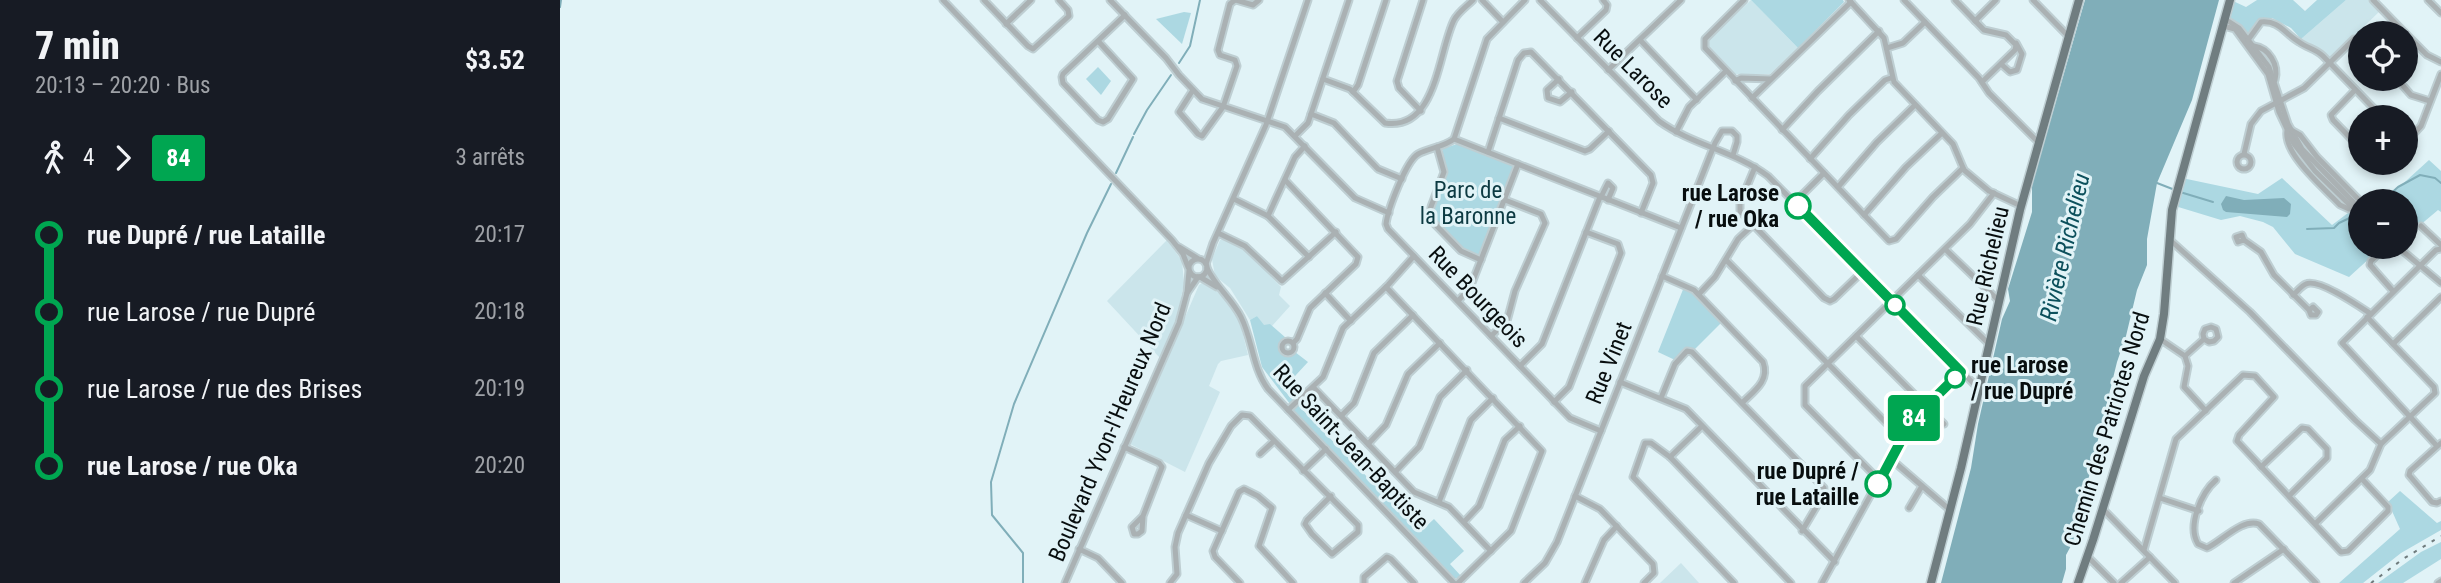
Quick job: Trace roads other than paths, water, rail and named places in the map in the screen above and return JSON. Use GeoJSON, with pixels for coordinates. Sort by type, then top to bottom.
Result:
{"type":"FeatureCollection","features":[{"type":"Feature","properties":{"kind":"main road","name":"Rue Richelieu"},"geometry":{"type":"LineString","coordinates":[[1931,583],[2021,206],[2079,0]]}},
{"type":"Feature","properties":{"kind":"main road","name":"Chemin des Patriotes Nord"},"geometry":{"type":"LineString","coordinates":[[2077,583],[2144,376],[2160,339],[2170,222],[2230,0]]}},
{"type":"Feature","properties":{"kind":"street"},"geometry":{"type":"LineString","coordinates":[[943,0],[1177,245],[1207,266]]}},
{"type":"Feature","properties":{"kind":"street"},"geometry":{"type":"LineString","coordinates":[[984,0],[1028,47],[1035,48],[1069,16],[1068,10],[1059,0]]}},
{"type":"Feature","properties":{"kind":"street"},"geometry":{"type":"LineString","coordinates":[[1006,24],[1031,0]]}},
{"type":"Feature","properties":{"kind":"street"},"geometry":{"type":"LineString","coordinates":[[1110,0],[1204,100],[1285,127],[1357,199],[1389,213],[1413,158],[1454,139],[1681,228]]}},
{"type":"Feature","properties":{"kind":"street"},"geometry":{"type":"LineString","coordinates":[[1193,90],[1179,112],[1200,136],[1205,135],[1223,107],[1237,64],[1234,59],[1219,54],[1218,50],[1230,4],[1235,0],[1252,5],[1259,0]]}},
{"type":"Feature","properties":{"kind":"street"},"geometry":{"type":"LineString","coordinates":[[1188,269],[1191,260],[1198,258],[1219,233],[1268,120],[1308,0]]}},
{"type":"Feature","properties":{"kind":"street"},"geometry":{"type":"LineString","coordinates":[[1296,136],[1307,124],[1311,114],[1349,0]]}},
{"type":"Feature","properties":{"kind":"street"},"geometry":{"type":"LineString","coordinates":[[1353,92],[1358,85],[1386,0]]}},
{"type":"Feature","properties":{"kind":"street"},"geometry":{"type":"LineString","coordinates":[[1421,111],[1399,88],[1397,81],[1423,0]]}},
{"type":"Feature","properties":{"kind":"street"},"geometry":{"type":"LineString","coordinates":[[1323,79],[1345,86],[1380,120],[1387,123],[1411,117],[1427,103],[1454,21],[1473,0]]}},
{"type":"Feature","properties":{"kind":"street"},"geometry":{"type":"LineString","coordinates":[[1482,0],[1503,22]]}},
{"type":"Feature","properties":{"kind":"street"},"geometry":{"type":"LineString","coordinates":[[1454,139],[1486,41],[1525,0]]}},
{"type":"Feature","properties":{"kind":"street","name":"Rue Larose"},"geometry":{"type":"LineString","coordinates":[[1540,0],[1656,118],[1676,132],[1755,167],[1795,202],[1961,372],[1979,387]]}},
{"type":"Feature","properties":{"kind":"street"},"geometry":{"type":"LineString","coordinates":[[1577,38],[1606,10],[1607,5],[1603,0]]}},
{"type":"Feature","properties":{"kind":"street"},"geometry":{"type":"LineString","coordinates":[[1608,71],[1681,0]]}},
{"type":"Feature","properties":{"kind":"street"},"geometry":{"type":"LineString","coordinates":[[1744,0],[1707,36],[1703,44],[1705,48],[1892,242],[1963,168]]}},
{"type":"Feature","properties":{"kind":"street"},"geometry":{"type":"LineString","coordinates":[[1903,0],[2038,142]]}},
{"type":"Feature","properties":{"kind":"street"},"geometry":{"type":"LineString","coordinates":[[1955,0],[1985,30],[2004,34],[2015,43],[2022,54],[2017,69],[2011,72],[2001,64]]}},
{"type":"Feature","properties":{"kind":"street"},"geometry":{"type":"LineString","coordinates":[[1975,21],[1996,0]]}},
{"type":"Feature","properties":{"kind":"street"},"geometry":{"type":"LineString","coordinates":[[2033,0],[2069,37]]}},
{"type":"Feature","properties":{"kind":"street"},"geometry":{"type":"LineString","coordinates":[[2373,0],[2393,21]]}},
{"type":"Feature","properties":{"kind":"street"},"geometry":{"type":"LineString","coordinates":[[2428,0],[2441,13]]}},
{"type":"Feature","properties":{"kind":"street"},"geometry":{"type":"LineString","coordinates":[[1752,98],[1850,1],[1885,40],[1891,78],[1955,147],[1963,168],[1994,193],[2021,206]]}},
{"type":"Feature","properties":{"kind":"street"},"geometry":{"type":"LineString","coordinates":[[1098,41],[1133,79],[1108,119],[1103,122],[1098,120],[1061,79],[1063,74],[1125,15]]}},
{"type":"Feature","properties":{"kind":"street"},"geometry":{"type":"LineString","coordinates":[[1887,48],[1903,43],[1925,22]]}},
{"type":"Feature","properties":{"kind":"street"},"geometry":{"type":"LineString","coordinates":[[2247,41],[2261,22],[2269,22],[2285,29],[2296,41],[2314,49],[2348,82]]}},
{"type":"Feature","properties":{"kind":"street"},"geometry":{"type":"LineString","coordinates":[[2224,23],[2236,25],[2268,74],[2289,131],[2348,200]]}},
{"type":"Feature","properties":{"kind":"street"},"geometry":{"type":"LineString","coordinates":[[1782,130],[1833,75],[1879,32]]}},
{"type":"Feature","properties":{"kind":"street"},"geometry":{"type":"LineString","coordinates":[[1640,40],[1697,100]]}},
{"type":"Feature","properties":{"kind":"street"},"geometry":{"type":"LineString","coordinates":[[2247,41],[2254,46],[2269,67],[2275,81],[2278,102]]}},
{"type":"Feature","properties":{"kind":"street"},"geometry":{"type":"LineString","coordinates":[[1982,82],[2016,49],[2015,43]]}},
{"type":"Feature","properties":{"kind":"street"},"geometry":{"type":"LineString","coordinates":[[2244,154],[2254,118],[2265,107],[2304,88],[2348,45]]}},
{"type":"Feature","properties":{"kind":"street"},"geometry":{"type":"LineString","coordinates":[[2418,46],[2427,55],[2441,62]]}},
{"type":"Feature","properties":{"kind":"street"},"geometry":{"type":"LineString","coordinates":[[1488,152],[1518,60],[1524,53],[1534,53],[1653,179],[1641,213]]}},
{"type":"Feature","properties":{"kind":"street"},"geometry":{"type":"LineString","coordinates":[[1676,132],[1687,111],[1726,71]]}},
{"type":"Feature","properties":{"kind":"street"},"geometry":{"type":"LineString","coordinates":[[2418,131],[2441,74]]}},
{"type":"Feature","properties":{"kind":"street"},"geometry":{"type":"LineString","coordinates":[[1735,81],[1741,78],[1771,79]]}},
{"type":"Feature","properties":{"kind":"street"},"geometry":{"type":"LineString","coordinates":[[1810,159],[1849,115],[1885,80],[1891,78]]}},
{"type":"Feature","properties":{"kind":"street"},"geometry":{"type":"LineString","coordinates":[[1559,79],[1547,91],[1548,98],[1560,102],[1572,92]]}},
{"type":"Feature","properties":{"kind":"street"},"geometry":{"type":"LineString","coordinates":[[2348,135],[2332,118],[2332,112],[2354,91]]}},
{"type":"Feature","properties":{"kind":"street"},"geometry":{"type":"LineString","coordinates":[[2356,91],[2370,105]]}},
{"type":"Feature","properties":{"kind":"street"},"geometry":{"type":"LineString","coordinates":[[2409,91],[2415,97],[2430,101]]}},
{"type":"Feature","properties":{"kind":"street"},"geometry":{"type":"LineString","coordinates":[[1838,187],[1915,105]]}},
{"type":"Feature","properties":{"kind":"street"},"geometry":{"type":"LineString","coordinates":[[1311,114],[1334,123],[1378,169],[1402,179]]}},
{"type":"Feature","properties":{"kind":"street"},"geometry":{"type":"LineString","coordinates":[[1499,118],[1585,151],[1609,131]]}},
{"type":"Feature","properties":{"kind":"street"},"geometry":{"type":"LineString","coordinates":[[1713,148],[1721,132],[1732,131],[1738,140],[1732,155]]}},
{"type":"Feature","properties":{"kind":"street"},"geometry":{"type":"LineString","coordinates":[[2289,131],[2300,135],[2348,189]]}},
{"type":"Feature","properties":{"kind":"street"},"geometry":{"type":"LineString","coordinates":[[2289,131],[2287,146],[2340,205],[2348,209]]}},
{"type":"Feature","properties":{"kind":"street"},"geometry":{"type":"LineString","coordinates":[[1864,215],[1908,165],[1942,132]]}},
{"type":"Feature","properties":{"kind":"street"},"geometry":{"type":"LineString","coordinates":[[1268,216],[1294,157],[1305,146]]}},
{"type":"Feature","properties":{"kind":"street"},"geometry":{"type":"LineString","coordinates":[[1437,147],[1444,174],[1429,218],[1462,252],[1481,260]]}},
{"type":"Feature","properties":{"kind":"street","name":"Rue Vinet"},"geometry":{"type":"LineString","coordinates":[[1524,583],[1552,553],[1713,148]]}},
{"type":"Feature","properties":{"kind":"street"},"geometry":{"type":"LineString","coordinates":[[1458,301],[1470,288],[1518,164]]}},
{"type":"Feature","properties":{"kind":"street"},"geometry":{"type":"LineString","coordinates":[[1755,167],[1739,206],[1741,212],[1826,300],[1834,299],[1863,271]]}},
{"type":"Feature","properties":{"kind":"street"},"geometry":{"type":"LineString","coordinates":[[1795,202],[1824,173]]}},
{"type":"Feature","properties":{"kind":"street"},"geometry":{"type":"LineString","coordinates":[[1284,180],[1357,254],[1358,261],[1310,308],[1293,343]]}},
{"type":"Feature","properties":{"kind":"street"},"geometry":{"type":"LineString","coordinates":[[1520,366],[1542,344],[1608,183],[1613,188],[1608,200]]}},
{"type":"Feature","properties":{"kind":"street"},"geometry":{"type":"LineString","coordinates":[[1880,481],[1805,404],[1805,385],[1975,219],[1994,193]]}},
{"type":"Feature","properties":{"kind":"street"},"geometry":{"type":"LineString","coordinates":[[1234,199],[1268,216],[1309,257]]}},
{"type":"Feature","properties":{"kind":"street"},"geometry":{"type":"LineString","coordinates":[[1491,336],[1507,321],[1516,290],[1545,223],[1541,214],[1504,200]]}},
{"type":"Feature","properties":{"kind":"street","name":"Rue Bourgeois"},"geometry":{"type":"LineString","coordinates":[[1389,213],[1386,222],[1388,229],[1554,402],[1573,420],[1601,431]]}},
{"type":"Feature","properties":{"kind":"street"},"geometry":{"type":"LineString","coordinates":[[1699,294],[1712,280],[1737,240],[1753,225]]}},
{"type":"Feature","properties":{"kind":"street"},"geometry":{"type":"LineString","coordinates":[[2421,226],[2441,247],[2344,338],[2343,345],[2439,444],[2409,475],[2432,502],[2441,501]]}},
{"type":"Feature","properties":{"kind":"street"},"geometry":{"type":"LineString","coordinates":[[1219,233],[1245,246],[1283,281],[1336,232]]}},
{"type":"Feature","properties":{"kind":"street"},"geometry":{"type":"LineString","coordinates":[[1554,402],[1569,387],[1621,253],[1618,244],[1586,232]]}},
{"type":"Feature","properties":{"kind":"street"},"geometry":{"type":"LineString","coordinates":[[2169,239],[2250,312],[2381,444]]}},
{"type":"Feature","properties":{"kind":"street"},"geometry":{"type":"LineString","coordinates":[[2244,240],[2261,252],[2272,273],[2309,310]]}},
{"type":"Feature","properties":{"kind":"street"},"geometry":{"type":"LineString","coordinates":[[1177,245],[1192,276],[1199,277],[1205,273],[1213,243]]}},
{"type":"Feature","properties":{"kind":"street"},"geometry":{"type":"LineString","coordinates":[[1945,249],[1999,301]]}},
{"type":"Feature","properties":{"kind":"street"},"geometry":{"type":"LineString","coordinates":[[1288,411],[1323,376],[1341,331],[1414,256]]}},
{"type":"Feature","properties":{"kind":"street"},"geometry":{"type":"LineString","coordinates":[[2373,259],[2370,265],[2393,291]]}},
{"type":"Feature","properties":{"kind":"street"},"geometry":{"type":"LineString","coordinates":[[2415,259],[2422,264]]}},
{"type":"Feature","properties":{"kind":"street"},"geometry":{"type":"LineString","coordinates":[[2416,259],[2441,281]]}},
{"type":"Feature","properties":{"kind":"street"},"geometry":{"type":"LineString","coordinates":[[1726,260],[1903,440]]}},
{"type":"Feature","properties":{"kind":"street","name":"Rue Saint-Jean-Baptiste"},"geometry":{"type":"LineString","coordinates":[[1207,266],[1243,320],[1261,379],[1288,411],[1456,583]]}},
{"type":"Feature","properties":{"kind":"street","name":"Boulevard Yvon-l'Heureux Nord"},"geometry":{"type":"LineString","coordinates":[[1065,583],[1179,324],[1187,293],[1188,269]]}},
{"type":"Feature","properties":{"kind":"street"},"geometry":{"type":"LineString","coordinates":[[1662,275],[1689,286],[1699,294],[1765,365],[1762,382],[1742,403]]}},
{"type":"Feature","properties":{"kind":"street"},"geometry":{"type":"LineString","coordinates":[[1918,275],[1989,344]]}},
{"type":"Feature","properties":{"kind":"street","name":"Rue Saint-Jean-Baptiste"},"geometry":{"type":"LineString","coordinates":[[1199,277],[1220,289]]}},
{"type":"Feature","properties":{"kind":"street","name":"Boulevard Yvon-l'Heureux Nord"},"geometry":{"type":"LineString","coordinates":[[1187,293],[1199,277]]}},
{"type":"Feature","properties":{"kind":"street"},"geometry":{"type":"LineString","coordinates":[[2293,295],[2305,284],[2312,283],[2342,295],[2355,304],[2435,388],[2434,395],[2381,444],[2370,470],[2316,523]]}},
{"type":"Feature","properties":{"kind":"street"},"geometry":{"type":"LineString","coordinates":[[1386,287],[1541,448],[1542,455],[1512,529],[1456,583]]}},
{"type":"Feature","properties":{"kind":"street"},"geometry":{"type":"LineString","coordinates":[[1325,293],[1351,321]]}},
{"type":"Feature","properties":{"kind":"street"},"geometry":{"type":"LineString","coordinates":[[2393,344],[2441,297]]}},
{"type":"Feature","properties":{"kind":"street"},"geometry":{"type":"LineString","coordinates":[[1341,416],[1354,403],[1374,353],[1413,315]]}},
{"type":"Feature","properties":{"kind":"street"},"geometry":{"type":"LineString","coordinates":[[1856,336],[1944,424]]}},
{"type":"Feature","properties":{"kind":"street"},"geometry":{"type":"LineString","coordinates":[[2160,339],[2185,356],[2188,366],[2184,387],[2206,411]]}},
{"type":"Feature","properties":{"kind":"street"},"geometry":{"type":"LineString","coordinates":[[2185,356],[2204,339]]}},
{"type":"Feature","properties":{"kind":"street"},"geometry":{"type":"LineString","coordinates":[[1368,444],[1386,425],[1408,374],[1440,343]]}},
{"type":"Feature","properties":{"kind":"street"},"geometry":{"type":"LineString","coordinates":[[1661,398],[1675,363],[1691,351],[1824,489],[1824,494],[1802,531]]}},
{"type":"Feature","properties":{"kind":"street"},"geometry":{"type":"LineString","coordinates":[[1395,472],[1419,447],[1441,395],[1466,370]]}},
{"type":"Feature","properties":{"kind":"street"},"geometry":{"type":"LineString","coordinates":[[1822,583],[1912,420],[1961,372]]}},
{"type":"Feature","properties":{"kind":"street"},"geometry":{"type":"LineString","coordinates":[[2144,550],[2176,439],[2243,375],[2255,376],[2273,394],[2273,401],[2237,439],[2239,443],[2341,552],[2347,551],[2356,543],[2388,509],[2362,479]]}},
{"type":"Feature","properties":{"kind":"street"},"geometry":{"type":"LineString","coordinates":[[1620,382],[1684,408],[1835,562]]}},
{"type":"Feature","properties":{"kind":"street"},"geometry":{"type":"LineString","coordinates":[[1313,387],[1414,492],[1450,508],[1491,551]]}},
{"type":"Feature","properties":{"kind":"street"},"geometry":{"type":"LineString","coordinates":[[1439,502],[1471,420],[1493,398]]}},
{"type":"Feature","properties":{"kind":"street"},"geometry":{"type":"LineString","coordinates":[[1170,583],[1177,573],[1176,540],[1186,515],[1209,463],[1231,426],[1241,415],[1248,415],[1331,496],[1359,527],[1358,532],[1333,554],[1305,526],[1307,520],[1331,496]]}},
{"type":"Feature","properties":{"kind":"street"},"geometry":{"type":"LineString","coordinates":[[1464,522],[1479,506],[1505,440],[1520,426]]}},
{"type":"Feature","properties":{"kind":"street"},"geometry":{"type":"LineString","coordinates":[[1670,457],[1702,426]]}},
{"type":"Feature","properties":{"kind":"street"},"geometry":{"type":"LineString","coordinates":[[2261,467],[2302,428],[2308,429],[2328,449],[2327,458],[2288,496]]}},
{"type":"Feature","properties":{"kind":"street"},"geometry":{"type":"LineString","coordinates":[[1260,454],[1274,441]]}},
{"type":"Feature","properties":{"kind":"street"},"geometry":{"type":"LineString","coordinates":[[1734,583],[1633,477],[1646,442],[1670,457],[1791,583]]}},
{"type":"Feature","properties":{"kind":"street"},"geometry":{"type":"LineString","coordinates":[[1124,447],[1159,463],[1162,467],[1143,516]]}},
{"type":"Feature","properties":{"kind":"street"},"geometry":{"type":"LineString","coordinates":[[1303,471],[1325,449]]}},
{"type":"Feature","properties":{"kind":"street"},"geometry":{"type":"LineString","coordinates":[[1892,460],[1950,510]]}},
{"type":"Feature","properties":{"kind":"street"},"geometry":{"type":"LineString","coordinates":[[2216,480],[2208,490],[2199,511],[2193,534],[2195,540],[2207,548],[2246,524],[2254,522],[2316,583]]}},
{"type":"Feature","properties":{"kind":"street"},"geometry":{"type":"LineString","coordinates":[[1909,508],[1922,486]]}},
{"type":"Feature","properties":{"kind":"street"},"geometry":{"type":"LineString","coordinates":[[1240,583],[1214,554],[1242,489],[1258,496],[1271,507],[1272,512],[1259,546],[1293,583]]}},
{"type":"Feature","properties":{"kind":"street"},"geometry":{"type":"LineString","coordinates":[[1575,496],[1596,505],[1654,565],[1653,574],[1644,583]]}},
{"type":"Feature","properties":{"kind":"street"},"geometry":{"type":"LineString","coordinates":[[2160,498],[2199,511]]}},
{"type":"Feature","properties":{"kind":"street"},"geometry":{"type":"LineString","coordinates":[[2102,508],[2175,583]]}},
{"type":"Feature","properties":{"kind":"street"},"geometry":{"type":"LineString","coordinates":[[1186,515],[1222,531]]}},
{"type":"Feature","properties":{"kind":"street"},"geometry":{"type":"LineString","coordinates":[[1585,583],[1603,542],[1617,526]]}},
{"type":"Feature","properties":{"kind":"street"},"geometry":{"type":"LineString","coordinates":[[1079,549],[1098,558],[1122,583]]}},
{"type":"Feature","properties":{"kind":"street"},"geometry":{"type":"LineString","coordinates":[[2234,583],[2284,549]]}},
{"type":"Feature","properties":{"kind":"street"},"geometry":{"type":"LineString","coordinates":[[2087,556],[2115,583]]}},
{"type":"Feature","properties":{"kind":"street"},"geometry":{"type":"LineString","coordinates":[[1364,583],[1364,577],[1388,557],[1414,583]]}},
{"type":"Feature","properties":{"kind":"street"},"geometry":{"type":"LineString","coordinates":[[2121,583],[2150,557]]}},
{"type":"Feature","properties":{"kind":"street"},"geometry":{"type":"LineString","coordinates":[[1110,582],[1115,576]]}},
{"type":"Feature","properties":{"kind":"water","name":"Rivière Richelieu"},"geometry":{"type":"Polygon","coordinates":[[[2085,0],[2219,0],[2192,100],[2157,183],[2147,239],[2147,265],[2137,290],[2117,362],[2073,542],[2066,555],[2062,583],[1941,583],[1971,468],[1978,424],[2002,319],[2010,301],[2008,289],[2032,212],[2032,184],[2085,0]]]}},
{"type":"Feature","properties":{"kind":"water"},"geometry":{"type":"Polygon","coordinates":[[[2226,196],[2244,200],[2284,198],[2291,204],[2290,214],[2287,217],[2226,212],[2221,204],[2226,196]]]}},
{"type":"Feature","properties":{"kind":"waterway"},"geometry":{"type":"LineString","coordinates":[[560,7],[561,0]]}},
{"type":"Feature","properties":{"kind":"waterway"},"geometry":{"type":"LineString","coordinates":[[1179,63],[1190,46],[1200,0]]}},
{"type":"Feature","properties":{"kind":"waterway"},"geometry":{"type":"LineString","coordinates":[[1134,134],[1171,75]]}},
{"type":"Feature","properties":{"kind":"waterway"},"geometry":{"type":"LineString","coordinates":[[1116,173],[1133,137]]}},
{"type":"Feature","properties":{"kind":"waterway"},"geometry":{"type":"LineString","coordinates":[[2396,189],[2420,175],[2435,178],[2441,183]]}},
{"type":"Feature","properties":{"kind":"waterway"},"geometry":{"type":"LineString","coordinates":[[2157,183],[2175,190]]}},
{"type":"Feature","properties":{"kind":"waterway"},"geometry":{"type":"LineString","coordinates":[[1023,583],[1023,553],[992,515],[991,482],[1014,404],[1087,233],[1111,184]]}},
{"type":"Feature","properties":{"kind":"waterway"},"geometry":{"type":"LineString","coordinates":[[2180,192],[2213,202]]}},
{"type":"Feature","properties":{"kind":"waterway"},"geometry":{"type":"LineString","coordinates":[[2307,229],[2334,228],[2348,219]]}},
{"type":"Feature","properties":{"kind":"railway"},"geometry":{"type":"LineString","coordinates":[[2371,583],[2441,536]]}},
{"type":"Feature","properties":{"kind":"place","name":"rue Larose / rue Oka"},"geometry":{"type":"Point","coordinates":[1798,206]}},
{"type":"Feature","properties":{"kind":"place","name":"rue Larose / rue Dupré"},"geometry":{"type":"Point","coordinates":[1955,378]}},
{"type":"Feature","properties":{"kind":"place","name":"rue Dupré / rue Lataille"},"geometry":{"type":"Point","coordinates":[1878,484]}},
{"type":"Feature","properties":{"kind":"park label","name":"Parc de la Baronne"},"geometry":{"type":"Point","coordinates":[1468,203]}}]}
